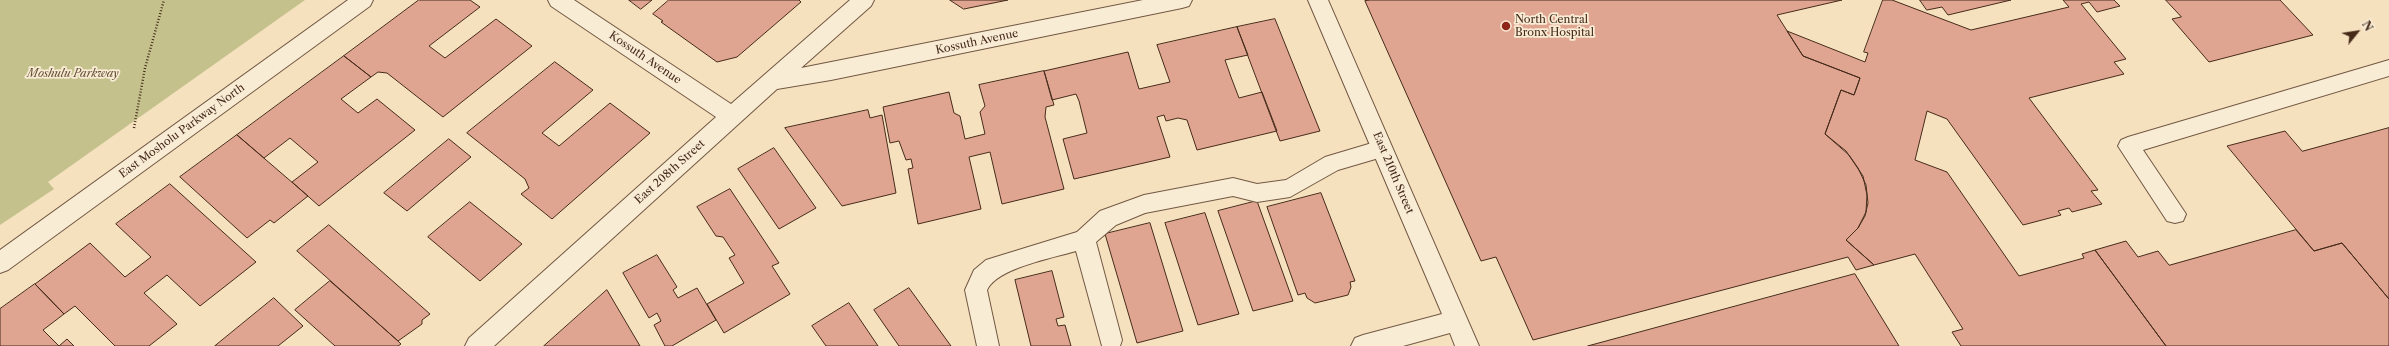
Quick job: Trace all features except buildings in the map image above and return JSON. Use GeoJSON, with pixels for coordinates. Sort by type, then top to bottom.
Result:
{"type":"FeatureCollection","features":[{"type":"Feature","properties":{"kind":"street","name":"East Mosholu Parkway North"},"geometry":{"type":"LineString","coordinates":[[0,263],[363,0]]}},
{"type":"Feature","properties":{"kind":"street","name":"Kossuth Avenue"},"geometry":{"type":"LineString","coordinates":[[558,0],[732,116]]}},
{"type":"Feature","properties":{"kind":"street","name":"East 208th Street"},"geometry":{"type":"LineString","coordinates":[[477,346],[732,116],[864,0]]}},
{"type":"Feature","properties":{"kind":"street","name":"Kossuth Avenue"},"geometry":{"type":"LineString","coordinates":[[772,81],[839,70],[1182,0]]}},
{"type":"Feature","properties":{"kind":"street","name":"East 210th Street"},"geometry":{"type":"LineString","coordinates":[[1318,0],[1467,346]]}},
{"type":"Feature","properties":{"kind":"street"},"geometry":{"type":"LineString","coordinates":[[1363,346],[1456,321]]}},
{"type":"Feature","properties":{"kind":"lane"},"geometry":{"type":"LineString","coordinates":[[2175,214],[2128,146],[2389,68]]}},
{"type":"Feature","properties":{"kind":"lane"},"geometry":{"type":"LineString","coordinates":[[988,346],[976,290],[982,277],[994,268],[1084,239],[1108,218],[1144,204],[1233,187],[1257,194],[1290,188],[1332,163],[1382,149]]}},
{"type":"Feature","properties":{"kind":"lane"},"geometry":{"type":"LineString","coordinates":[[1084,239],[1111,340]]}},
{"type":"Feature","properties":{"kind":"path"},"geometry":{"type":"LineString","coordinates":[[134,128],[145,68],[164,0]]}},
{"type":"Feature","properties":{"kind":"green space","name":"Moshulu Parkway"},"geometry":{"type":"Polygon","coordinates":[[[0,0],[305,0],[48,182],[54,189],[0,225],[0,0]]]}},
{"type":"Feature","properties":{"kind":"place","name":"North Central Bronx Hospital"},"geometry":{"type":"Point","coordinates":[1506,26]}}]}
